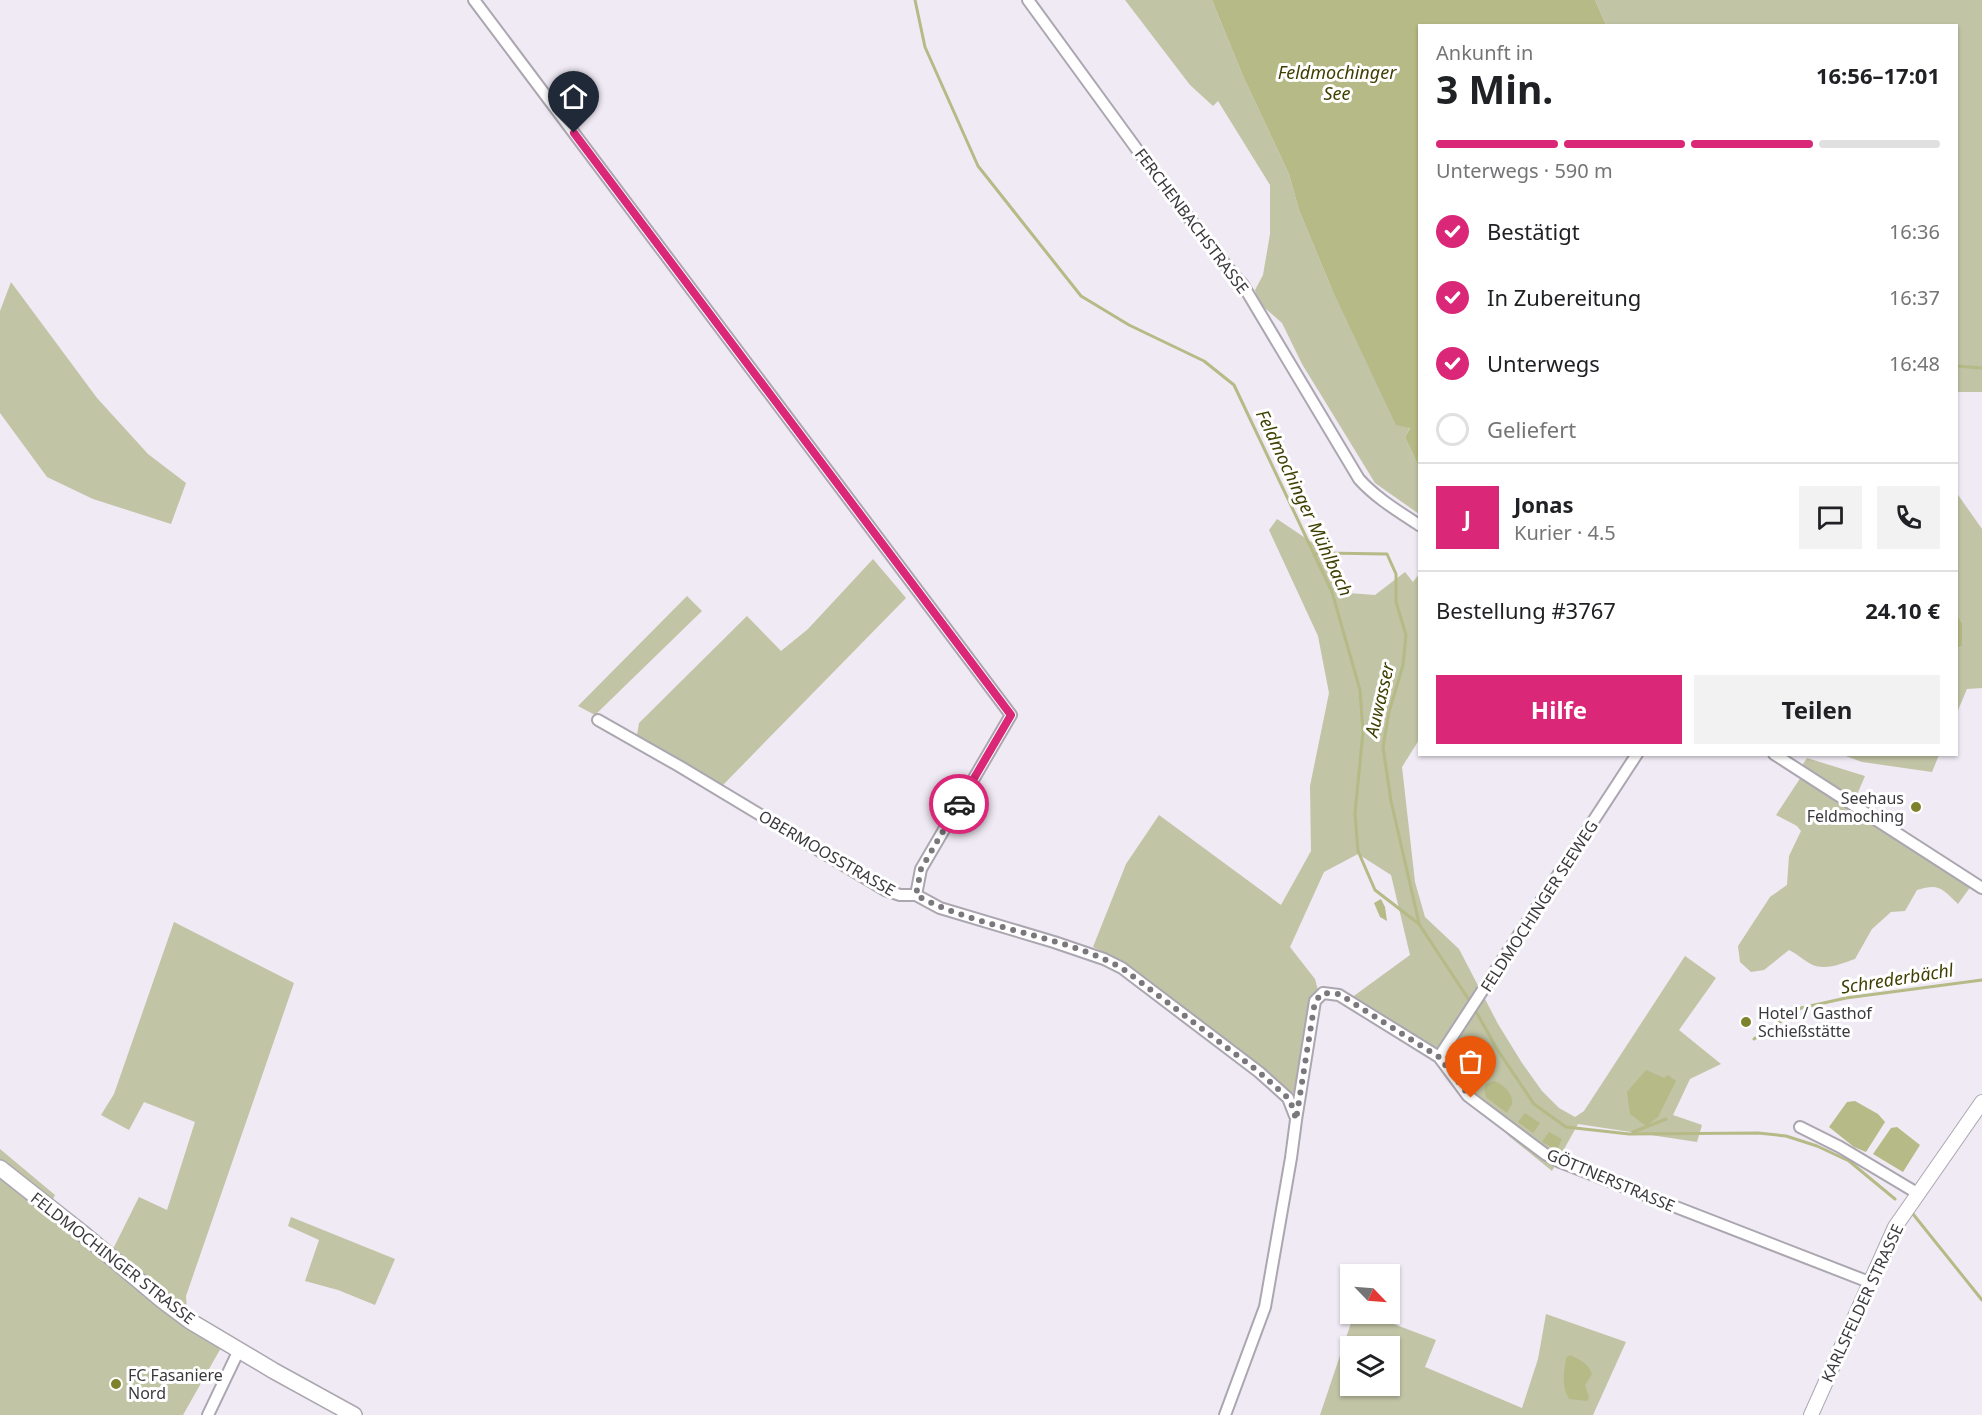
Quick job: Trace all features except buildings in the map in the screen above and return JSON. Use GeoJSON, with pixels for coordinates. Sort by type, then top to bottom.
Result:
{"type":"FeatureCollection","features":[{"type":"Feature","properties":{"kind":"main road","name":"FELDMOCHINGER STRASSE"},"geometry":{"type":"LineString","coordinates":[[0,1168],[190,1321],[354,1415]]}},
{"type":"Feature","properties":{"kind":"street"},"geometry":{"type":"LineString","coordinates":[[474,0],[1011,715],[921,869],[916,895]]}},
{"type":"Feature","properties":{"kind":"street","name":"FERCHENBACHSTRASSE"},"geometry":{"type":"LineString","coordinates":[[1028,0],[1160,181],[1243,285],[1359,479],[1375,495],[1418,524]]}},
{"type":"Feature","properties":{"kind":"street","name":"OBERMOOSSTRASSE"},"geometry":{"type":"LineString","coordinates":[[598,720],[885,890],[900,895],[916,895],[940,908],[1074,949],[1122,968],[1259,1072],[1288,1098],[1296,1120]]}},
{"type":"Feature","properties":{"kind":"street","name":"FELDMOCHINGER SEEWEG"},"geometry":{"type":"LineString","coordinates":[[1439,1057],[1636,756]]}},
{"type":"Feature","properties":{"kind":"street"},"geometry":{"type":"LineString","coordinates":[[1777,756],[1982,888]]}},
{"type":"Feature","properties":{"kind":"street","name":"GÖTTNERSTRASSE"},"geometry":{"type":"LineString","coordinates":[[1296,1120],[1315,1001],[1323,993],[1339,994],[1439,1057],[1468,1096],[1545,1154],[1560,1162],[1869,1282]]}},
{"type":"Feature","properties":{"kind":"street","name":"KARLSFELDER STRASSE"},"geometry":{"type":"LineString","coordinates":[[1811,1415],[1894,1227],[1982,1102]]}},
{"type":"Feature","properties":{"kind":"street"},"geometry":{"type":"LineString","coordinates":[[1225,1415],[1265,1306],[1296,1120]]}},
{"type":"Feature","properties":{"kind":"street"},"geometry":{"type":"LineString","coordinates":[[1800,1127],[1917,1193]]}},
{"type":"Feature","properties":{"kind":"street"},"geometry":{"type":"LineString","coordinates":[[208,1415],[239,1350]]}},
{"type":"Feature","properties":{"kind":"shaded area"},"geometry":{"type":"Polygon","coordinates":[[[1125,0],[1212,0],[1243,76],[1289,174],[1299,210],[1331,287],[1410,427],[1405,437],[1418,465],[1418,513],[1375,483],[1302,364],[1282,323],[1259,303],[1255,290],[1263,275],[1270,234],[1270,185],[1218,101],[1213,106],[1190,85],[1125,0]]]}},
{"type":"Feature","properties":{"kind":"shaded area"},"geometry":{"type":"Polygon","coordinates":[[[1595,0],[1982,0],[1982,392],[1958,392],[1958,24],[1606,24],[1595,0]]]}},
{"type":"Feature","properties":{"kind":"shaded area"},"geometry":{"type":"Polygon","coordinates":[[[11,282],[97,398],[148,454],[186,483],[171,524],[93,499],[47,477],[0,413],[0,311],[11,282]]]}},
{"type":"Feature","properties":{"kind":"shaded area"},"geometry":{"type":"Polygon","coordinates":[[[1958,495],[1982,529],[1982,688],[1967,689],[1958,710],[1958,648],[1962,646],[1962,623],[1958,616],[1958,495]]]}},
{"type":"Feature","properties":{"kind":"shaded area"},"geometry":{"type":"Polygon","coordinates":[[[1277,519],[1322,549],[1335,592],[1375,595],[1405,572],[1413,582],[1418,575],[1418,742],[1402,767],[1415,882],[1425,917],[1459,949],[1498,1024],[1542,1091],[1559,1108],[1575,1117],[1584,1111],[1685,956],[1716,978],[1679,1030],[1721,1064],[1690,1079],[1673,1115],[1702,1125],[1697,1142],[1578,1124],[1552,1171],[1510,1137],[1469,1097],[1441,1056],[1351,998],[1410,955],[1391,875],[1358,854],[1324,872],[1290,947],[1315,979],[1319,994],[1297,1092],[1289,1093],[1120,960],[1093,947],[1126,864],[1159,815],[1281,905],[1311,851],[1310,786],[1329,693],[1318,636],[1269,530],[1277,519]]]}},
{"type":"Feature","properties":{"kind":"shaded area"},"geometry":{"type":"Polygon","coordinates":[[[873,559],[906,598],[721,787],[644,742],[637,735],[639,723],[747,616],[781,651],[808,629],[873,559]]]}},
{"type":"Feature","properties":{"kind":"shaded area"},"geometry":{"type":"Polygon","coordinates":[[[687,596],[702,611],[595,715],[578,706],[687,596]]]}},
{"type":"Feature","properties":{"kind":"shaded area"},"geometry":{"type":"Polygon","coordinates":[[[1846,756],[1939,756],[1932,772],[1862,762],[1846,756]]]}},
{"type":"Feature","properties":{"kind":"shaded area"},"geometry":{"type":"Polygon","coordinates":[[[1807,758],[1865,776],[1853,804],[1974,882],[1958,904],[1936,887],[1917,890],[1905,911],[1891,912],[1872,929],[1855,959],[1820,967],[1789,950],[1764,970],[1751,972],[1740,962],[1738,946],[1770,897],[1787,885],[1789,856],[1801,831],[1797,826],[1776,815],[1801,777],[1803,764],[1807,758]]]}},
{"type":"Feature","properties":{"kind":"shaded area"},"geometry":{"type":"Polygon","coordinates":[[[174,922],[294,983],[186,1296],[187,1311],[226,1339],[183,1415],[0,1415],[0,1149],[55,1195],[51,1203],[111,1253],[139,1197],[167,1210],[195,1122],[144,1102],[129,1130],[101,1115],[114,1094],[174,922]]]}},
{"type":"Feature","properties":{"kind":"shaded area"},"geometry":{"type":"Polygon","coordinates":[[[291,1217],[395,1259],[375,1305],[338,1290],[305,1281],[319,1240],[288,1226],[291,1217]]]}},
{"type":"Feature","properties":{"kind":"shaded area"},"geometry":{"type":"Polygon","coordinates":[[[1546,1314],[1626,1342],[1593,1415],[1320,1415],[1340,1356],[1340,1396],[1400,1396],[1400,1336],[1347,1336],[1351,1324],[1394,1324],[1436,1340],[1425,1367],[1522,1408],[1538,1359],[1546,1314]]]}},
{"type":"Feature","properties":{"kind":"water","name":"Feldmochinger See"},"geometry":{"type":"Polygon","coordinates":[[[1212,0],[1595,0],[1606,24],[1418,24],[1418,465],[1405,437],[1410,428],[1396,425],[1331,287],[1299,210],[1289,174],[1243,76],[1212,0]]]}},
{"type":"Feature","properties":{"kind":"water"},"geometry":{"type":"Polygon","coordinates":[[[1958,616],[1962,623],[1962,646],[1958,648],[1958,616]]]}},
{"type":"Feature","properties":{"kind":"water"},"geometry":{"type":"Polygon","coordinates":[[[1381,899],[1387,921],[1380,917],[1374,903],[1381,899]]]}},
{"type":"Feature","properties":{"kind":"water"},"geometry":{"type":"Polygon","coordinates":[[[1646,1070],[1664,1078],[1668,1075],[1676,1081],[1658,1117],[1646,1126],[1630,1114],[1627,1092],[1646,1070]]]}},
{"type":"Feature","properties":{"kind":"water"},"geometry":{"type":"Polygon","coordinates":[[[1494,1081],[1504,1087],[1511,1096],[1512,1104],[1507,1113],[1486,1097],[1484,1088],[1486,1084],[1494,1081]]]}},
{"type":"Feature","properties":{"kind":"water"},"geometry":{"type":"Polygon","coordinates":[[[1855,1101],[1878,1114],[1885,1122],[1866,1152],[1854,1147],[1829,1127],[1847,1102],[1855,1101]]]}},
{"type":"Feature","properties":{"kind":"water"},"geometry":{"type":"Polygon","coordinates":[[[1525,1113],[1540,1123],[1533,1133],[1518,1122],[1525,1113]]]}},
{"type":"Feature","properties":{"kind":"water"},"geometry":{"type":"Polygon","coordinates":[[[1897,1127],[1920,1145],[1903,1172],[1873,1154],[1891,1128],[1897,1127]]]}},
{"type":"Feature","properties":{"kind":"water"},"geometry":{"type":"Polygon","coordinates":[[[1549,1132],[1562,1139],[1557,1150],[1542,1142],[1549,1132]]]}},
{"type":"Feature","properties":{"kind":"water"},"geometry":{"type":"Polygon","coordinates":[[[1570,1355],[1586,1364],[1592,1374],[1585,1385],[1589,1397],[1587,1401],[1569,1399],[1566,1394],[1564,1374],[1566,1358],[1570,1355]]]}},
{"type":"Feature","properties":{"kind":"waterway","name":"Feldmochinger Mühlbach"},"geometry":{"type":"LineString","coordinates":[[915,0],[925,47],[978,166],[1081,296],[1129,325],[1204,361],[1234,385],[1332,592],[1360,690],[1363,732],[1355,813],[1358,851],[1375,890],[1419,924],[1471,1003]]}},
{"type":"Feature","properties":{"kind":"waterway"},"geometry":{"type":"LineString","coordinates":[[1958,366],[1982,368]]}},
{"type":"Feature","properties":{"kind":"waterway","name":"Auwasser"},"geometry":{"type":"LineString","coordinates":[[1315,554],[1387,554],[1396,574],[1396,602],[1406,635],[1403,665],[1389,712],[1383,747],[1391,801],[1419,923]]}},
{"type":"Feature","properties":{"kind":"waterway","name":"Schrederbächl"},"geometry":{"type":"LineString","coordinates":[[1754,1039],[1801,1008],[1846,998],[1982,980]]}},
{"type":"Feature","properties":{"kind":"waterway","name":"Feldmochinger Mühlbach"},"geometry":{"type":"LineString","coordinates":[[1474,1008],[1497,1049],[1534,1104],[1566,1127],[1629,1134],[1758,1133],[1786,1136],[1817,1146],[1849,1161],[1895,1199]]}},
{"type":"Feature","properties":{"kind":"waterway","name":"Schrederbächl"},"geometry":{"type":"LineString","coordinates":[[1633,1132],[1666,1119]]}},
{"type":"Feature","properties":{"kind":"waterway","name":"Feldmochinger Mühlbach"},"geometry":{"type":"LineString","coordinates":[[1913,1214],[1982,1300]]}},
{"type":"Feature","properties":{"kind":"way so far"},"geometry":{"type":"LineString","coordinates":[[959,804],[921,869],[916,895],[940,908],[1054,942],[1104,959],[1122,968],[1259,1072],[1288,1098],[1296,1120],[1315,1001],[1323,993],[1330,992],[1339,994],[1439,1057],[1471,1098]]}},
{"type":"Feature","properties":{"kind":"place","name":"Seehaus Feldmoching"},"geometry":{"type":"Point","coordinates":[1916,807]}},
{"type":"Feature","properties":{"kind":"place","name":"Hotel / Gasthof Schießstätte"},"geometry":{"type":"Point","coordinates":[1746,1022]}},
{"type":"Feature","properties":{"kind":"place","name":"FC Fasaniere Nord"},"geometry":{"type":"Point","coordinates":[116,1384]}},
{"type":"Feature","properties":{"kind":"route"},"geometry":{"type":"LineString","coordinates":[[574,133],[1011,715],[959,804]]}}]}
